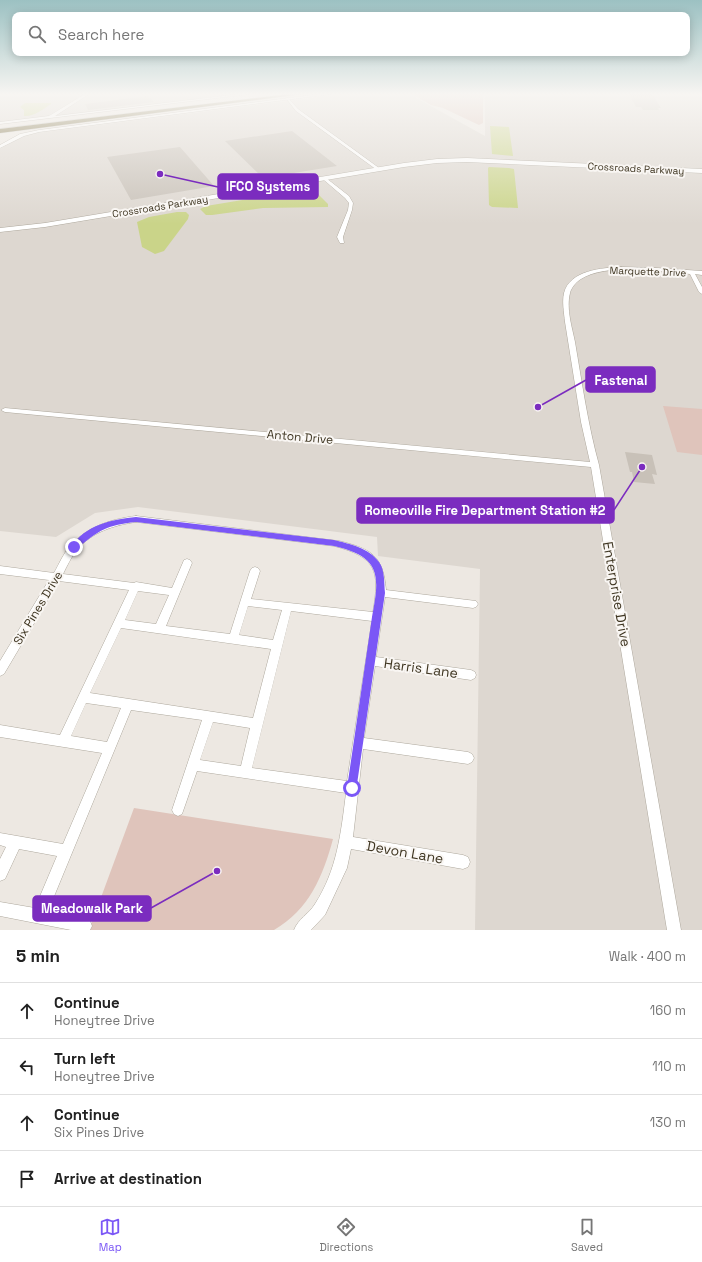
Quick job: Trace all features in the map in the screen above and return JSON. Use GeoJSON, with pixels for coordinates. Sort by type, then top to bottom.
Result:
{"type":"FeatureCollection","features":[{"type":"Feature","properties":{"kind":"street"},"geometry":{"type":"LineString","coordinates":[[0,147],[18,137]]}},
{"type":"Feature","properties":{"kind":"street"},"geometry":{"type":"LineString","coordinates":[[335,137],[378,169]]}},
{"type":"Feature","properties":{"kind":"street","name":"Crossroads Parkway"},"geometry":{"type":"LineString","coordinates":[[0,230],[45,225],[421,163],[467,160],[702,171]]}},
{"type":"Feature","properties":{"kind":"street"},"geometry":{"type":"LineString","coordinates":[[326,179],[347,197],[351,203],[350,210],[340,237],[342,242]]}},
{"type":"Feature","properties":{"kind":"street","name":"Marquette Drive"},"geometry":{"type":"LineString","coordinates":[[594,272],[626,268],[702,273]]}},
{"type":"Feature","properties":{"kind":"street","name":"Enterprise Drive"},"geometry":{"type":"LineString","coordinates":[[594,272],[580,277],[573,283],[567,294],[569,324],[588,439],[595,465],[674,930]]}},
{"type":"Feature","properties":{"kind":"street"},"geometry":{"type":"LineString","coordinates":[[692,273],[702,292]]}},
{"type":"Feature","properties":{"kind":"street","name":"Anton Drive"},"geometry":{"type":"LineString","coordinates":[[5,410],[127,420],[595,465]]}},
{"type":"Feature","properties":{"kind":"street","name":"Six Pines Drive"},"geometry":{"type":"LineString","coordinates":[[0,671],[74,547],[88,534],[117,521],[136,519],[334,543],[351,547],[364,553],[376,564],[380,576],[381,593],[376,617],[371,661],[358,743],[346,842],[340,868],[331,889],[320,910],[302,930]]}},
{"type":"Feature","properties":{"kind":"street"},"geometry":{"type":"LineString","coordinates":[[159,628],[187,564]]}},
{"type":"Feature","properties":{"kind":"street"},"geometry":{"type":"LineString","coordinates":[[0,570],[175,592]]}},
{"type":"Feature","properties":{"kind":"street"},"geometry":{"type":"LineString","coordinates":[[233,639],[255,571]]}},
{"type":"Feature","properties":{"kind":"street"},"geometry":{"type":"LineString","coordinates":[[63,740],[136,586]]}},
{"type":"Feature","properties":{"kind":"street"},"geometry":{"type":"LineString","coordinates":[[381,593],[473,604]]}},
{"type":"Feature","properties":{"kind":"street"},"geometry":{"type":"LineString","coordinates":[[245,602],[376,617]]}},
{"type":"Feature","properties":{"kind":"street"},"geometry":{"type":"LineString","coordinates":[[245,772],[288,606]]}},
{"type":"Feature","properties":{"kind":"street"},"geometry":{"type":"LineString","coordinates":[[118,623],[277,645]]}},
{"type":"Feature","properties":{"kind":"street","name":"Harris Lane"},"geometry":{"type":"LineString","coordinates":[[371,661],[471,674]]}},
{"type":"Feature","properties":{"kind":"street"},"geometry":{"type":"LineString","coordinates":[[83,697],[257,724]]}},
{"type":"Feature","properties":{"kind":"street"},"geometry":{"type":"LineString","coordinates":[[39,916],[128,704]]}},
{"type":"Feature","properties":{"kind":"street"},"geometry":{"type":"LineString","coordinates":[[178,810],[209,716]]}},
{"type":"Feature","properties":{"kind":"street"},"geometry":{"type":"LineString","coordinates":[[0,732],[110,748]]}},
{"type":"Feature","properties":{"kind":"street"},"geometry":{"type":"LineString","coordinates":[[358,743],[468,758]]}},
{"type":"Feature","properties":{"kind":"street"},"geometry":{"type":"LineString","coordinates":[[193,765],[352,788]]}},
{"type":"Feature","properties":{"kind":"street"},"geometry":{"type":"LineString","coordinates":[[0,839],[66,851]]}},
{"type":"Feature","properties":{"kind":"street"},"geometry":{"type":"LineString","coordinates":[[0,874],[15,842]]}},
{"type":"Feature","properties":{"kind":"street","name":"Devon Lane"},"geometry":{"type":"LineString","coordinates":[[346,842],[463,862]]}},
{"type":"Feature","properties":{"kind":"street"},"geometry":{"type":"LineString","coordinates":[[0,909],[85,926]]}},
{"type":"Feature","properties":{"kind":"shaded area"},"geometry":{"type":"Polygon","coordinates":[[[21,137],[702,137],[702,930],[475,930],[480,569],[378,556],[377,537],[138,507],[95,513],[56,537],[0,531],[0,149],[21,137]]]}},
{"type":"Feature","properties":{"kind":"shaded area"},"geometry":{"type":"Polygon","coordinates":[[[491,137],[510,137],[513,156],[492,154],[491,137]]]}},
{"type":"Feature","properties":{"kind":"shaded area"},"geometry":{"type":"Polygon","coordinates":[[[489,167],[514,169],[518,208],[492,207],[489,205],[489,167]]]}},
{"type":"Feature","properties":{"kind":"shaded area"},"geometry":{"type":"Polygon","coordinates":[[[312,190],[328,204],[328,207],[263,208],[212,215],[206,215],[200,209],[206,206],[312,190]]]}},
{"type":"Feature","properties":{"kind":"shaded area"},"geometry":{"type":"Polygon","coordinates":[[[177,212],[186,212],[189,215],[188,219],[164,251],[155,254],[142,247],[137,222],[149,217],[177,212]]]}},
{"type":"Feature","properties":{"kind":"shaded area"},"geometry":{"type":"Polygon","coordinates":[[[663,406],[702,409],[702,455],[677,452],[663,406]]]}},
{"type":"Feature","properties":{"kind":"shaded area"},"geometry":{"type":"Polygon","coordinates":[[[134,808],[333,839],[319,879],[313,891],[297,913],[274,930],[89,930],[134,808]]]}},
{"type":"Feature","properties":{"kind":"building"},"geometry":{"type":"Polygon","coordinates":[[[249,137],[300,137],[337,166],[263,178],[225,141],[249,137]]]}},
{"type":"Feature","properties":{"kind":"building"},"geometry":{"type":"Polygon","coordinates":[[[180,147],[214,186],[131,200],[107,157],[180,147]]]}},
{"type":"Feature","properties":{"kind":"building"},"geometry":{"type":"Polygon","coordinates":[[[625,452],[652,455],[657,475],[652,474],[655,484],[634,482],[625,452]]]}},
{"type":"Feature","properties":{"kind":"place","name":"IFCO Systems"},"geometry":{"type":"Point","coordinates":[160,174]}},
{"type":"Feature","properties":{"kind":"place","name":"Fastenal"},"geometry":{"type":"Point","coordinates":[538,407]}},
{"type":"Feature","properties":{"kind":"place","name":"Romeoville Fire Department Station #2"},"geometry":{"type":"Point","coordinates":[642,467]}},
{"type":"Feature","properties":{"kind":"place","name":"Meadowalk Park"},"geometry":{"type":"Point","coordinates":[217,871]}},
{"type":"Feature","properties":{"kind":"route"},"geometry":{"type":"LineString","coordinates":[[74,547],[88,534],[103,526],[117,521],[136,519],[334,543],[351,547],[364,553],[376,564],[380,576],[381,593],[376,617],[352,788]]}}]}
